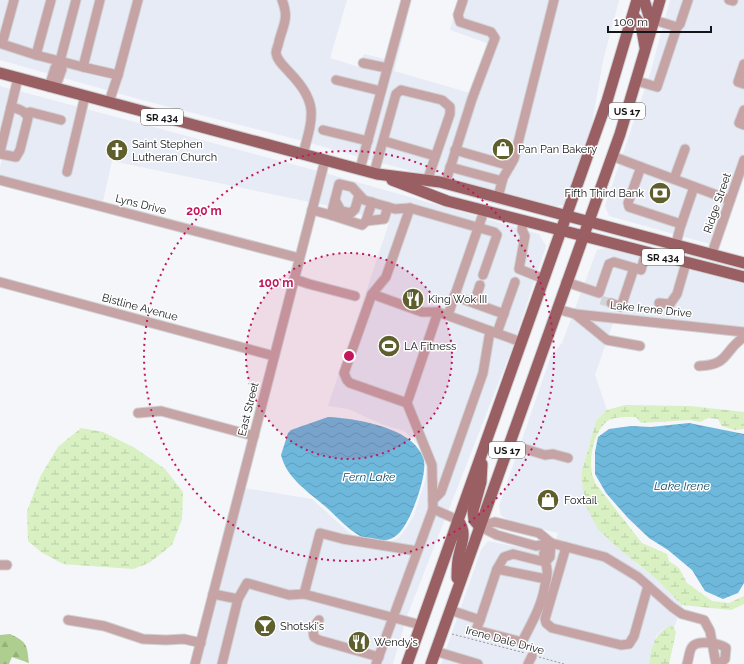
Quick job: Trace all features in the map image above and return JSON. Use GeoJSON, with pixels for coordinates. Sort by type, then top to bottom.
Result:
{"type":"FeatureCollection","features":[{"type":"Feature","properties":{"kind":"main road","name":"US 17"},"geometry":{"type":"LineString","coordinates":[[407,664],[607,101],[637,0]]}},
{"type":"Feature","properties":{"kind":"main road"},"geometry":{"type":"LineString","coordinates":[[644,0],[649,16],[654,20]]}},
{"type":"Feature","properties":{"kind":"main road","name":"US 17"},"geometry":{"type":"LineString","coordinates":[[431,664],[582,235],[612,156],[646,52],[660,0]]}},
{"type":"Feature","properties":{"kind":"main road"},"geometry":{"type":"LineString","coordinates":[[633,15],[641,25],[646,52]]}},
{"type":"Feature","properties":{"kind":"main road","name":"SR 434"},"geometry":{"type":"LineString","coordinates":[[0,73],[375,173],[445,184],[588,220],[744,263]]}},
{"type":"Feature","properties":{"kind":"main road","name":"SR 434"},"geometry":{"type":"LineString","coordinates":[[375,173],[434,197],[744,277]]}},
{"type":"Feature","properties":{"kind":"main road"},"geometry":{"type":"LineString","coordinates":[[480,526],[474,520],[473,511],[481,482],[483,452]]}},
{"type":"Feature","properties":{"kind":"main road"},"geometry":{"type":"LineString","coordinates":[[455,594],[459,556],[464,536],[462,525],[458,520]]}},
{"type":"Feature","properties":{"kind":"street"},"geometry":{"type":"LineString","coordinates":[[14,0],[2,44],[36,55],[118,75]]}},
{"type":"Feature","properties":{"kind":"street"},"geometry":{"type":"LineString","coordinates":[[36,55],[51,0]]}},
{"type":"Feature","properties":{"kind":"street"},"geometry":{"type":"LineString","coordinates":[[52,88],[55,68],[60,61],[76,0]]}},
{"type":"Feature","properties":{"kind":"street"},"geometry":{"type":"LineString","coordinates":[[83,67],[100,0]]}},
{"type":"Feature","properties":{"kind":"street"},"geometry":{"type":"LineString","coordinates":[[109,102],[118,75],[138,0]]}},
{"type":"Feature","properties":{"kind":"street"},"geometry":{"type":"LineString","coordinates":[[282,0],[287,13],[276,52],[281,63],[292,75],[307,96],[313,110],[312,121],[303,154]]}},
{"type":"Feature","properties":{"kind":"street"},"geometry":{"type":"LineString","coordinates":[[360,169],[406,0]]}},
{"type":"Feature","properties":{"kind":"street"},"geometry":{"type":"LineString","coordinates":[[445,184],[455,150],[495,38],[491,32],[460,22],[458,15],[463,0]]}},
{"type":"Feature","properties":{"kind":"street"},"geometry":{"type":"LineString","coordinates":[[498,197],[502,181],[514,159],[518,145],[554,0]]}},
{"type":"Feature","properties":{"kind":"street"},"geometry":{"type":"LineString","coordinates":[[637,81],[657,87],[677,26],[680,24],[688,0]]}},
{"type":"Feature","properties":{"kind":"street"},"geometry":{"type":"LineString","coordinates":[[654,20],[677,26]]}},
{"type":"Feature","properties":{"kind":"street"},"geometry":{"type":"LineString","coordinates":[[363,62],[387,68]]}},
{"type":"Feature","properties":{"kind":"street"},"geometry":{"type":"LineString","coordinates":[[744,64],[738,82],[744,84]]}},
{"type":"Feature","properties":{"kind":"street"},"geometry":{"type":"LineString","coordinates":[[18,78],[0,153],[12,157],[19,154],[28,118],[26,113]]}},
{"type":"Feature","properties":{"kind":"street"},"geometry":{"type":"LineString","coordinates":[[336,80],[381,91]]}},
{"type":"Feature","properties":{"kind":"street"},"geometry":{"type":"LineString","coordinates":[[375,173],[396,94],[402,90],[442,100],[450,107],[450,114],[427,181]]}},
{"type":"Feature","properties":{"kind":"street"},"geometry":{"type":"LineString","coordinates":[[67,172],[85,96]]}},
{"type":"Feature","properties":{"kind":"street"},"geometry":{"type":"LineString","coordinates":[[11,108],[26,113],[30,112],[61,120]]}},
{"type":"Feature","properties":{"kind":"street"},"geometry":{"type":"LineString","coordinates":[[744,110],[739,123],[744,125]]}},
{"type":"Feature","properties":{"kind":"street"},"geometry":{"type":"LineString","coordinates":[[323,130],[368,141]]}},
{"type":"Feature","properties":{"kind":"street"},"geometry":{"type":"LineString","coordinates":[[384,141],[435,156]]}},
{"type":"Feature","properties":{"kind":"street"},"geometry":{"type":"LineString","coordinates":[[674,179],[685,149]]}},
{"type":"Feature","properties":{"kind":"street"},"geometry":{"type":"LineString","coordinates":[[455,150],[510,166]]}},
{"type":"Feature","properties":{"kind":"street"},"geometry":{"type":"LineString","coordinates":[[612,156],[730,200]]}},
{"type":"Feature","properties":{"kind":"street","name":"East Street"},"geometry":{"type":"LineString","coordinates":[[195,664],[325,160]]}},
{"type":"Feature","properties":{"kind":"street","name":"Ridge Street"},"geometry":{"type":"LineString","coordinates":[[712,253],[744,160]]}},
{"type":"Feature","properties":{"kind":"street"},"geometry":{"type":"LineString","coordinates":[[450,167],[502,181]]}},
{"type":"Feature","properties":{"kind":"street"},"geometry":{"type":"LineString","coordinates":[[641,167],[628,203],[629,207],[681,224]]}},
{"type":"Feature","properties":{"kind":"street","name":"Lyns Drive"},"geometry":{"type":"LineString","coordinates":[[0,180],[299,258]]}},
{"type":"Feature","properties":{"kind":"street"},"geometry":{"type":"LineString","coordinates":[[330,215],[339,184],[352,187],[364,200],[394,209],[410,208],[494,232],[497,234],[483,275]]}},
{"type":"Feature","properties":{"kind":"street"},"geometry":{"type":"LineString","coordinates":[[676,244],[681,224],[694,187]]}},
{"type":"Feature","properties":{"kind":"street"},"geometry":{"type":"LineString","coordinates":[[335,200],[341,211],[351,213],[355,209],[359,195]]}},
{"type":"Feature","properties":{"kind":"street"},"geometry":{"type":"LineString","coordinates":[[312,210],[362,225],[366,221],[372,202]]}},
{"type":"Feature","properties":{"kind":"street"},"geometry":{"type":"LineString","coordinates":[[366,221],[384,219],[388,207]]}},
{"type":"Feature","properties":{"kind":"street"},"geometry":{"type":"LineString","coordinates":[[406,403],[350,383],[345,377],[344,370],[372,294],[386,277],[410,208]]}},
{"type":"Feature","properties":{"kind":"street"},"geometry":{"type":"LineString","coordinates":[[448,315],[484,210]]}},
{"type":"Feature","properties":{"kind":"street"},"geometry":{"type":"LineString","coordinates":[[524,220],[522,230],[525,236],[519,269],[544,279]]}},
{"type":"Feature","properties":{"kind":"street"},"geometry":{"type":"LineString","coordinates":[[566,282],[600,296],[609,264],[614,262],[641,270],[646,252]]}},
{"type":"Feature","properties":{"kind":"street"},"geometry":{"type":"LineString","coordinates":[[659,303],[670,304],[674,300],[686,263]]}},
{"type":"Feature","properties":{"kind":"street"},"geometry":{"type":"LineString","coordinates":[[611,303],[621,307],[634,268]]}},
{"type":"Feature","properties":{"kind":"street"},"geometry":{"type":"LineString","coordinates":[[294,279],[355,296]]}},
{"type":"Feature","properties":{"kind":"street","name":"Bistline Avenue"},"geometry":{"type":"LineString","coordinates":[[0,282],[274,356]]}},
{"type":"Feature","properties":{"kind":"street"},"geometry":{"type":"LineString","coordinates":[[319,620],[315,625],[313,632],[314,637],[378,661],[433,504],[441,492],[483,373],[494,332],[504,314],[515,282]]}},
{"type":"Feature","properties":{"kind":"street"},"geometry":{"type":"LineString","coordinates":[[474,303],[480,285]]}},
{"type":"Feature","properties":{"kind":"street"},"geometry":{"type":"LineString","coordinates":[[372,294],[422,312],[438,312],[448,315],[521,342]]}},
{"type":"Feature","properties":{"kind":"street"},"geometry":{"type":"LineString","coordinates":[[454,296],[504,314]]}},
{"type":"Feature","properties":{"kind":"street","name":"Lake Irene Drive"},"geometry":{"type":"LineString","coordinates":[[557,309],[575,314],[744,332]]}},
{"type":"Feature","properties":{"kind":"street"},"geometry":{"type":"LineString","coordinates":[[433,504],[432,465],[406,403],[438,312]]}},
{"type":"Feature","properties":{"kind":"street"},"geometry":{"type":"LineString","coordinates":[[575,314],[607,340],[640,346]]}},
{"type":"Feature","properties":{"kind":"street"},"geometry":{"type":"LineString","coordinates":[[699,366],[717,364],[724,360],[738,342],[744,337]]}},
{"type":"Feature","properties":{"kind":"street"},"geometry":{"type":"LineString","coordinates":[[138,413],[161,411],[254,436]]}},
{"type":"Feature","properties":{"kind":"street"},"geometry":{"type":"LineString","coordinates":[[509,444],[545,455],[553,454],[568,458]]}},
{"type":"Feature","properties":{"kind":"street"},"geometry":{"type":"LineString","coordinates":[[433,504],[458,520]]}},
{"type":"Feature","properties":{"kind":"street"},"geometry":{"type":"LineString","coordinates":[[480,526],[495,522],[539,533],[551,543],[605,557],[638,577],[672,608],[682,614],[704,620],[710,631],[716,664]]}},
{"type":"Feature","properties":{"kind":"street"},"geometry":{"type":"LineString","coordinates":[[480,526],[497,536],[536,546],[551,543]]}},
{"type":"Feature","properties":{"kind":"street"},"geometry":{"type":"LineString","coordinates":[[304,594],[320,533],[343,540],[417,551]]}},
{"type":"Feature","properties":{"kind":"street"},"geometry":{"type":"LineString","coordinates":[[545,562],[550,557],[551,543]]}},
{"type":"Feature","properties":{"kind":"street"},"geometry":{"type":"LineString","coordinates":[[566,547],[545,619],[546,623],[552,628],[621,645],[629,644],[634,636],[648,586]]}},
{"type":"Feature","properties":{"kind":"street"},"geometry":{"type":"LineString","coordinates":[[513,554],[545,562],[547,570],[545,587],[532,625],[522,642],[476,630],[497,569],[504,557],[513,554]]}},
{"type":"Feature","properties":{"kind":"street"},"geometry":{"type":"LineString","coordinates":[[497,569],[546,579]]}},
{"type":"Feature","properties":{"kind":"street"},"geometry":{"type":"LineString","coordinates":[[222,664],[238,599],[247,583],[289,595],[304,594],[421,626]]}},
{"type":"Feature","properties":{"kind":"street"},"geometry":{"type":"LineString","coordinates":[[214,594],[238,599]]}},
{"type":"Feature","properties":{"kind":"street"},"geometry":{"type":"LineString","coordinates":[[450,610],[480,620]]}},
{"type":"Feature","properties":{"kind":"street"},"geometry":{"type":"LineString","coordinates":[[68,620],[104,626],[143,639],[184,639],[201,643]]}},
{"type":"Feature","properties":{"kind":"street"},"geometry":{"type":"LineString","coordinates":[[687,664],[691,647],[694,644],[712,643],[722,645],[726,648],[725,659],[719,664]]}},
{"type":"Feature","properties":{"kind":"street"},"geometry":{"type":"LineString","coordinates":[[435,651],[478,664]]}},
{"type":"Feature","properties":{"kind":"path","name":"Irene Dale Drive"},"geometry":{"type":"LineString","coordinates":[[442,632],[530,660],[564,664]]}},
{"type":"Feature","properties":{"kind":"shaded area"},"geometry":{"type":"Polygon","coordinates":[[[0,0],[278,0],[284,13],[273,51],[304,99],[309,111],[303,141],[142,100],[0,60],[0,0]]]}},
{"type":"Feature","properties":{"kind":"shaded area"},"geometry":{"type":"Polygon","coordinates":[[[286,0],[347,0],[330,58],[359,67],[364,54],[385,59],[393,30],[360,157],[310,143],[316,122],[316,108],[310,94],[284,61],[280,52],[291,14],[286,0]]]}},
{"type":"Feature","properties":{"kind":"shaded area"},"geometry":{"type":"Polygon","coordinates":[[[458,0],[455,14],[489,36],[491,39],[488,49],[487,43],[450,30],[458,0]]]}},
{"type":"Feature","properties":{"kind":"shaded area"},"geometry":{"type":"Polygon","coordinates":[[[467,0],[619,0],[603,61],[589,140],[564,205],[556,206],[449,181],[475,100],[498,39],[463,19],[462,15],[467,0]]]}},
{"type":"Feature","properties":{"kind":"shaded area"},"geometry":{"type":"Polygon","coordinates":[[[670,0],[744,0],[744,152],[710,244],[609,216],[605,206],[651,71],[670,0]]]}},
{"type":"Feature","properties":{"kind":"shaded area"},"geometry":{"type":"Polygon","coordinates":[[[404,19],[407,20],[394,71],[470,93],[443,179],[366,159],[404,19]]]}},
{"type":"Feature","properties":{"kind":"shaded area"},"geometry":{"type":"Polygon","coordinates":[[[0,86],[12,90],[0,138],[0,86]]]}},
{"type":"Feature","properties":{"kind":"shaded area"},"geometry":{"type":"Polygon","coordinates":[[[19,91],[318,171],[310,202],[112,161],[103,201],[0,175],[0,167],[19,91]]]}},
{"type":"Feature","properties":{"kind":"shaded area"},"geometry":{"type":"Polygon","coordinates":[[[325,173],[539,234],[546,246],[511,351],[407,616],[393,664],[199,664],[244,488],[312,499],[351,534],[364,542],[388,543],[398,538],[403,533],[414,515],[425,481],[428,462],[422,448],[404,431],[384,425],[348,409],[328,406],[389,223],[317,203],[325,173]]]}},
{"type":"Feature","properties":{"kind":"shaded area"},"geometry":{"type":"Polygon","coordinates":[[[605,248],[744,284],[744,334],[615,317],[595,375],[607,410],[596,421],[581,473],[585,504],[637,564],[655,578],[682,605],[681,608],[640,574],[607,553],[556,540],[558,533],[517,523],[501,516],[499,506],[551,356],[562,343],[597,250],[605,248]]]}},
{"type":"Feature","properties":{"kind":"shaded area"},"geometry":{"type":"Polygon","coordinates":[[[488,541],[553,554],[555,548],[604,560],[636,580],[678,616],[674,628],[672,626],[662,630],[656,636],[649,664],[441,664],[481,550],[488,541]]]}},
{"type":"Feature","properties":{"kind":"green space"},"geometry":{"type":"Polygon","coordinates":[[[625,405],[690,406],[744,412],[744,429],[735,430],[722,426],[718,419],[708,418],[700,422],[690,420],[641,423],[636,417],[620,417],[609,420],[602,427],[595,440],[591,468],[595,483],[642,543],[667,554],[669,561],[679,568],[687,583],[712,601],[729,603],[744,596],[744,604],[731,610],[682,605],[655,578],[617,547],[598,529],[585,504],[581,474],[596,421],[607,410],[625,405]]]}},
{"type":"Feature","properties":{"kind":"green space"},"geometry":{"type":"Polygon","coordinates":[[[81,428],[103,432],[135,448],[165,469],[183,492],[182,519],[172,545],[149,563],[133,569],[63,564],[41,552],[28,541],[27,511],[41,475],[58,447],[81,428]]]}},
{"type":"Feature","properties":{"kind":"green space"},"geometry":{"type":"Polygon","coordinates":[[[672,625],[676,632],[669,664],[649,664],[651,651],[655,641],[661,632],[672,625]]]}},
{"type":"Feature","properties":{"kind":"green space"},"geometry":{"type":"Polygon","coordinates":[[[10,634],[20,639],[25,644],[28,652],[29,663],[12,657],[9,664],[0,664],[0,635],[10,634]]]}},
{"type":"Feature","properties":{"kind":"water","name":"Fern Lake"},"geometry":{"type":"Polygon","coordinates":[[[328,417],[351,419],[378,425],[403,435],[419,450],[424,460],[424,468],[417,500],[408,521],[403,529],[394,537],[378,541],[363,538],[356,534],[299,484],[284,464],[281,455],[288,433],[291,430],[328,417]]]}},
{"type":"Feature","properties":{"kind":"water","name":"Lake Irene"},"geometry":{"type":"Polygon","coordinates":[[[689,423],[744,434],[744,583],[738,593],[723,599],[705,591],[692,570],[668,550],[649,538],[628,518],[606,493],[595,474],[595,452],[598,437],[609,429],[631,426],[651,427],[689,423]]]}},
{"type":"Feature","properties":{"kind":"tunnel"},"geometry":{"type":"LineString","coordinates":[[601,300],[611,303]]}},
{"type":"Feature","properties":{"kind":"place","name":"Pan Pan Bakery"},"geometry":{"type":"Point","coordinates":[503,149]}},
{"type":"Feature","properties":{"kind":"place","name":"Saint Stephen Lutheran Church"},"geometry":{"type":"Point","coordinates":[117,150]}},
{"type":"Feature","properties":{"kind":"place","name":"Fifth Third Bank"},"geometry":{"type":"Point","coordinates":[660,193]}},
{"type":"Feature","properties":{"kind":"place","name":"King Wok III"},"geometry":{"type":"Point","coordinates":[413,299]}},
{"type":"Feature","properties":{"kind":"place","name":"LA Fitness"},"geometry":{"type":"Point","coordinates":[389,346]}},
{"type":"Feature","properties":{"kind":"place","name":"Foxtail"},"geometry":{"type":"Point","coordinates":[548,500]}},
{"type":"Feature","properties":{"kind":"place","name":"Shotski's"},"geometry":{"type":"Point","coordinates":[265,626]}},
{"type":"Feature","properties":{"kind":"place","name":"Wendy's"},"geometry":{"type":"Point","coordinates":[359,642]}}]}
